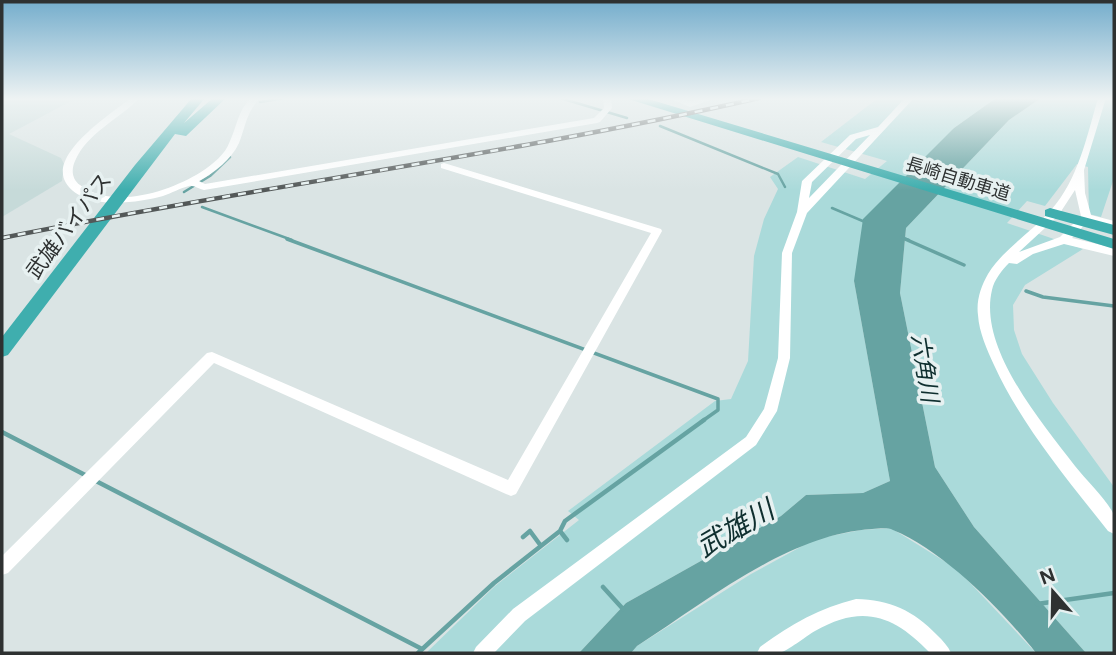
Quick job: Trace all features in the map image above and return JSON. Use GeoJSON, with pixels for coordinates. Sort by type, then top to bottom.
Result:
{"type":"FeatureCollection","features":[{"type":"Feature","properties":{"kind":"highway"},"geometry":{"type":"LineString","coordinates":[[144,167],[167,129]]}},
{"type":"Feature","properties":{"kind":"highway","name":"武雄バイパス"},"geometry":{"type":"LineString","coordinates":[[2,350],[175,129]]}},
{"type":"Feature","properties":{"kind":"highway"},"geometry":{"type":"LineString","coordinates":[[144,167],[186,129]]}},
{"type":"Feature","properties":{"kind":"highway","name":"長崎自動車道"},"geometry":{"type":"LineString","coordinates":[[732,129],[1114,244]]}},
{"type":"Feature","properties":{"kind":"highway","name":"長崎自動車道"},"geometry":{"type":"LineString","coordinates":[[757,129],[1114,230]]}},
{"type":"Feature","properties":{"kind":"street"},"geometry":{"type":"LineString","coordinates":[[100,129],[70,161],[68,171],[70,182],[82,193],[106,199],[162,193],[190,181],[219,163],[231,149],[237,129]]}},
{"type":"Feature","properties":{"kind":"street"},"geometry":{"type":"LineString","coordinates":[[190,181],[204,187],[547,129]]}},
{"type":"Feature","properties":{"kind":"street"},"geometry":{"type":"LineString","coordinates":[[482,653],[519,615],[751,441],[771,411],[784,358],[787,253],[802,212],[880,129]]}},
{"type":"Feature","properties":{"kind":"street"},"geometry":{"type":"LineString","coordinates":[[1093,129],[1081,168],[1062,203],[995,273],[985,291],[985,323],[996,360],[1021,404],[1114,526]]}},
{"type":"Feature","properties":{"kind":"street"},"geometry":{"type":"LineString","coordinates":[[2,567],[212,357],[511,489],[657,231],[444,166]]}},
{"type":"Feature","properties":{"kind":"street"},"geometry":{"type":"LineString","coordinates":[[1081,168],[1080,193],[1086,217]]}},
{"type":"Feature","properties":{"kind":"street"},"geometry":{"type":"LineString","coordinates":[[1086,217],[1114,224]]}},
{"type":"Feature","properties":{"kind":"street"},"geometry":{"type":"LineString","coordinates":[[995,273],[1030,251],[1064,240],[1086,217]]}},
{"type":"Feature","properties":{"kind":"street"},"geometry":{"type":"LineString","coordinates":[[1064,240],[1114,252]]}},
{"type":"Feature","properties":{"kind":"street"},"geometry":{"type":"LineString","coordinates":[[766,653],[804,625],[846,607],[877,606],[904,619],[932,641],[942,653]]}},
{"type":"Feature","properties":{"kind":"shaded area"},"geometry":{"type":"Polygon","coordinates":[[[2,129],[19,129],[9,134],[61,158],[64,164],[62,181],[2,217],[2,129]]]}},
{"type":"Feature","properties":{"kind":"shaded area"},"geometry":{"type":"Polygon","coordinates":[[[838,129],[954,129],[854,281],[890,481],[863,493],[806,495],[781,516],[626,603],[579,653],[426,653],[495,586],[579,520],[568,511],[715,401],[731,399],[748,361],[754,256],[764,219],[778,189],[770,177],[798,157],[865,179],[887,161],[821,142],[838,129]]]}},
{"type":"Feature","properties":{"kind":"shaded area"},"geometry":{"type":"Polygon","coordinates":[[[953,129],[1001,129],[906,228],[900,293],[935,467],[974,527],[1086,653],[1036,653],[989,601],[952,567],[912,540],[885,528],[841,534],[810,543],[779,557],[720,591],[637,646],[631,653],[579,653],[626,603],[781,516],[806,495],[863,493],[890,481],[854,281],[863,219],[953,129]]]}},
{"type":"Feature","properties":{"kind":"shaded area"},"geometry":{"type":"Polygon","coordinates":[[[1001,129],[1114,129],[1114,178],[1101,217],[1089,214],[1088,167],[1077,164],[1045,206],[1027,201],[1007,223],[1083,249],[1025,285],[1013,305],[1014,330],[1022,354],[1053,403],[1114,487],[1114,653],[1086,653],[974,527],[935,467],[900,293],[906,228],[1001,129]]]}},
{"type":"Feature","properties":{"kind":"shaded area"},"geometry":{"type":"Polygon","coordinates":[[[891,528],[957,569],[1036,653],[631,653],[637,646],[751,574],[815,539],[861,530],[891,528]]]}},
{"type":"Feature","properties":{"kind":"waterway"},"geometry":{"type":"LineString","coordinates":[[666,129],[778,174],[785,187]]}},
{"type":"Feature","properties":{"kind":"waterway"},"geometry":{"type":"LineString","coordinates":[[184,192],[210,176],[230,157]]}},
{"type":"Feature","properties":{"kind":"waterway"},"geometry":{"type":"LineString","coordinates":[[202,207],[292,240]]}},
{"type":"Feature","properties":{"kind":"waterway"},"geometry":{"type":"LineString","coordinates":[[832,208],[865,222]]}},
{"type":"Feature","properties":{"kind":"waterway"},"geometry":{"type":"LineString","coordinates":[[901,237],[909,240]]}},
{"type":"Feature","properties":{"kind":"waterway"},"geometry":{"type":"LineString","coordinates":[[287,239],[718,399],[718,410],[701,422]]}},
{"type":"Feature","properties":{"kind":"waterway"},"geometry":{"type":"LineString","coordinates":[[905,239],[964,265]]}},
{"type":"Feature","properties":{"kind":"waterway"},"geometry":{"type":"LineString","coordinates":[[1026,291],[1043,297],[1114,306]]}},
{"type":"Feature","properties":{"kind":"waterway"},"geometry":{"type":"LineString","coordinates":[[560,531],[565,521],[704,420]]}},
{"type":"Feature","properties":{"kind":"waterway"},"geometry":{"type":"LineString","coordinates":[[2,432],[87,476]]}},
{"type":"Feature","properties":{"kind":"waterway"},"geometry":{"type":"LineString","coordinates":[[94,480],[422,649]]}},
{"type":"Feature","properties":{"kind":"waterway"},"geometry":{"type":"LineString","coordinates":[[523,537],[530,531],[541,546]]}},
{"type":"Feature","properties":{"kind":"waterway"},"geometry":{"type":"LineString","coordinates":[[541,546],[560,531]]}},
{"type":"Feature","properties":{"kind":"waterway"},"geometry":{"type":"LineString","coordinates":[[560,531],[567,540]]}},
{"type":"Feature","properties":{"kind":"waterway"},"geometry":{"type":"LineString","coordinates":[[418,653],[494,583],[541,546]]}},
{"type":"Feature","properties":{"kind":"waterway"},"geometry":{"type":"LineString","coordinates":[[603,587],[623,609]]}},
{"type":"Feature","properties":{"kind":"waterway"},"geometry":{"type":"LineString","coordinates":[[1037,604],[1114,593]]}},
{"type":"Feature","properties":{"kind":"railway"},"geometry":{"type":"LineString","coordinates":[[2,238],[613,129]]}},
{"type":"Feature","properties":{"kind":"water label","name":"六角川"},"geometry":{"type":"Point","coordinates":[925,368]}},
{"type":"Feature","properties":{"kind":"water label","name":"武雄川"},"geometry":{"type":"Point","coordinates":[735,528]}}]}
